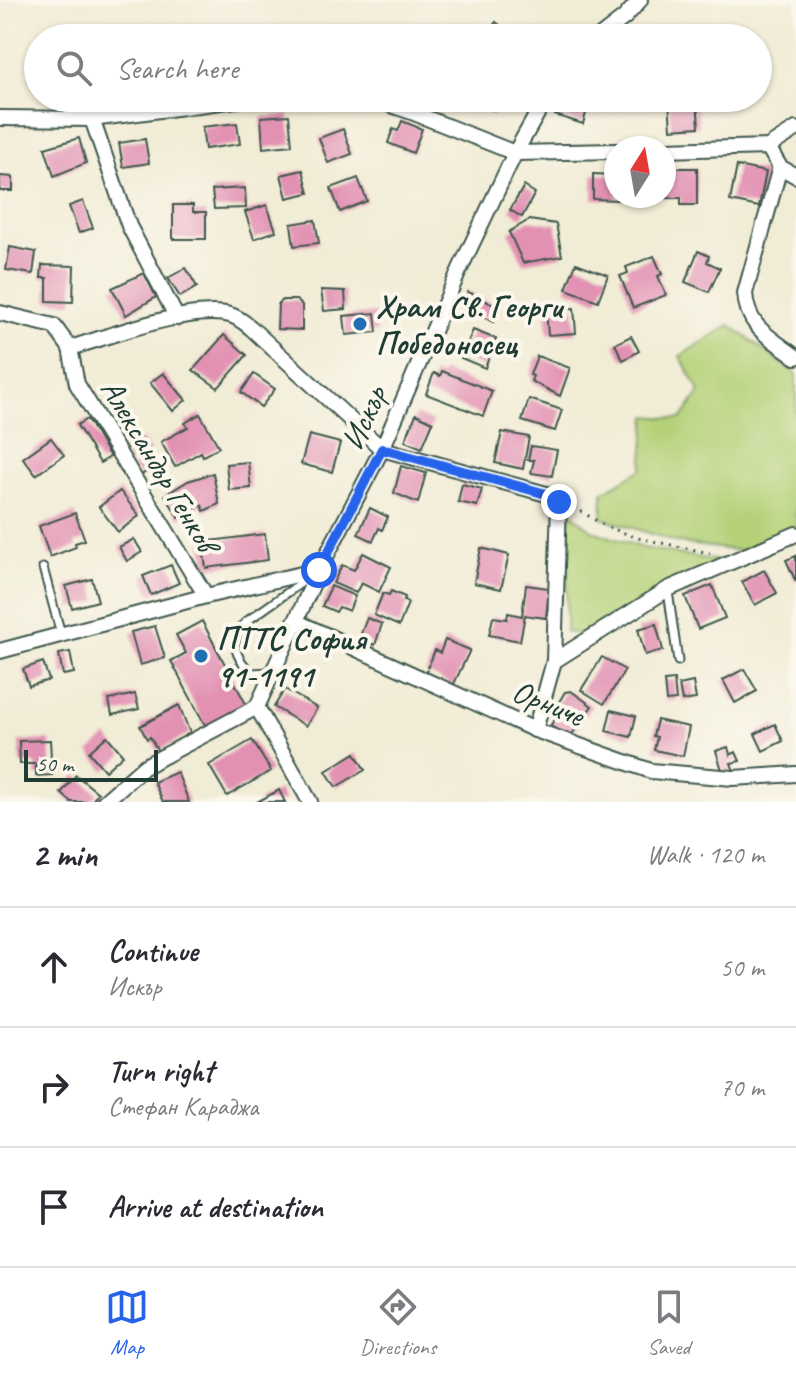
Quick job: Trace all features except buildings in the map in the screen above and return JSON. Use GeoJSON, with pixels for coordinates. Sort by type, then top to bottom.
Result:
{"type":"FeatureCollection","features":[{"type":"Feature","properties":{"kind":"street"},"geometry":{"type":"LineString","coordinates":[[616,24],[640,0]]}},
{"type":"Feature","properties":{"kind":"street"},"geometry":{"type":"LineString","coordinates":[[0,118],[92,119],[145,112]]}},
{"type":"Feature","properties":{"kind":"street"},"geometry":{"type":"LineString","coordinates":[[412,112],[515,153],[604,151]]}},
{"type":"Feature","properties":{"kind":"street","name":"Искър"},"geometry":{"type":"LineString","coordinates":[[257,707],[319,570],[382,449],[459,271],[515,153],[538,112]]}},
{"type":"Feature","properties":{"kind":"street"},"geometry":{"type":"LineString","coordinates":[[92,119],[129,226],[177,318]]}},
{"type":"Feature","properties":{"kind":"street"},"geometry":{"type":"LineString","coordinates":[[676,150],[768,147],[796,129]]}},
{"type":"Feature","properties":{"kind":"street"},"geometry":{"type":"LineString","coordinates":[[768,147],[780,167],[796,176]]}},
{"type":"Feature","properties":{"kind":"street"},"geometry":{"type":"LineString","coordinates":[[780,167],[745,293],[746,311],[756,326],[796,357]]}},
{"type":"Feature","properties":{"kind":"street"},"geometry":{"type":"LineString","coordinates":[[0,313],[54,326],[70,348],[177,318],[211,312],[233,315],[382,449],[550,495],[559,502],[554,661],[535,730]]}},
{"type":"Feature","properties":{"kind":"street","name":"Александър Генков"},"geometry":{"type":"LineString","coordinates":[[70,348],[77,384],[206,596]]}},
{"type":"Feature","properties":{"kind":"street"},"geometry":{"type":"LineString","coordinates":[[554,661],[668,589],[796,534]]}},
{"type":"Feature","properties":{"kind":"street"},"geometry":{"type":"LineString","coordinates":[[0,651],[206,596],[319,570]]}},
{"type":"Feature","properties":{"kind":"street","name":"Орниче"},"geometry":{"type":"LineString","coordinates":[[295,621],[535,730],[651,771],[733,778],[796,774]]}},
{"type":"Feature","properties":{"kind":"street"},"geometry":{"type":"LineString","coordinates":[[104,802],[145,766],[257,707],[310,802]]}},
{"type":"Feature","properties":{"kind":"lane"},"geometry":{"type":"LineString","coordinates":[[43,568],[61,634]]}},
{"type":"Feature","properties":{"kind":"lane"},"geometry":{"type":"LineString","coordinates":[[271,671],[252,673],[241,663],[235,649],[235,636],[247,621],[319,570]]}},
{"type":"Feature","properties":{"kind":"lane"},"geometry":{"type":"LineString","coordinates":[[668,589],[678,661]]}},
{"type":"Feature","properties":{"kind":"path"},"geometry":{"type":"LineString","coordinates":[[559,502],[578,508],[605,526],[638,538],[709,553]]}},
{"type":"Feature","properties":{"kind":"green space"},"geometry":{"type":"Polygon","coordinates":[[[730,325],[796,374],[796,528],[741,551],[680,543],[602,518],[603,492],[642,469],[647,416],[681,419],[700,392],[680,356],[730,325]]]}},
{"type":"Feature","properties":{"kind":"green space"},"geometry":{"type":"Polygon","coordinates":[[[569,511],[593,531],[643,548],[719,561],[586,635],[566,632],[569,511]]]}},
{"type":"Feature","properties":{"kind":"place","name":"Храм Св. Георги Победоносец"},"geometry":{"type":"Point","coordinates":[360,324]}},
{"type":"Feature","properties":{"kind":"place","name":"ПТТС София 91-1191"},"geometry":{"type":"Point","coordinates":[201,656]}},
{"type":"Feature","properties":{"kind":"route"},"geometry":{"type":"LineString","coordinates":[[319,570],[382,449],[550,495],[559,502]]}}]}
